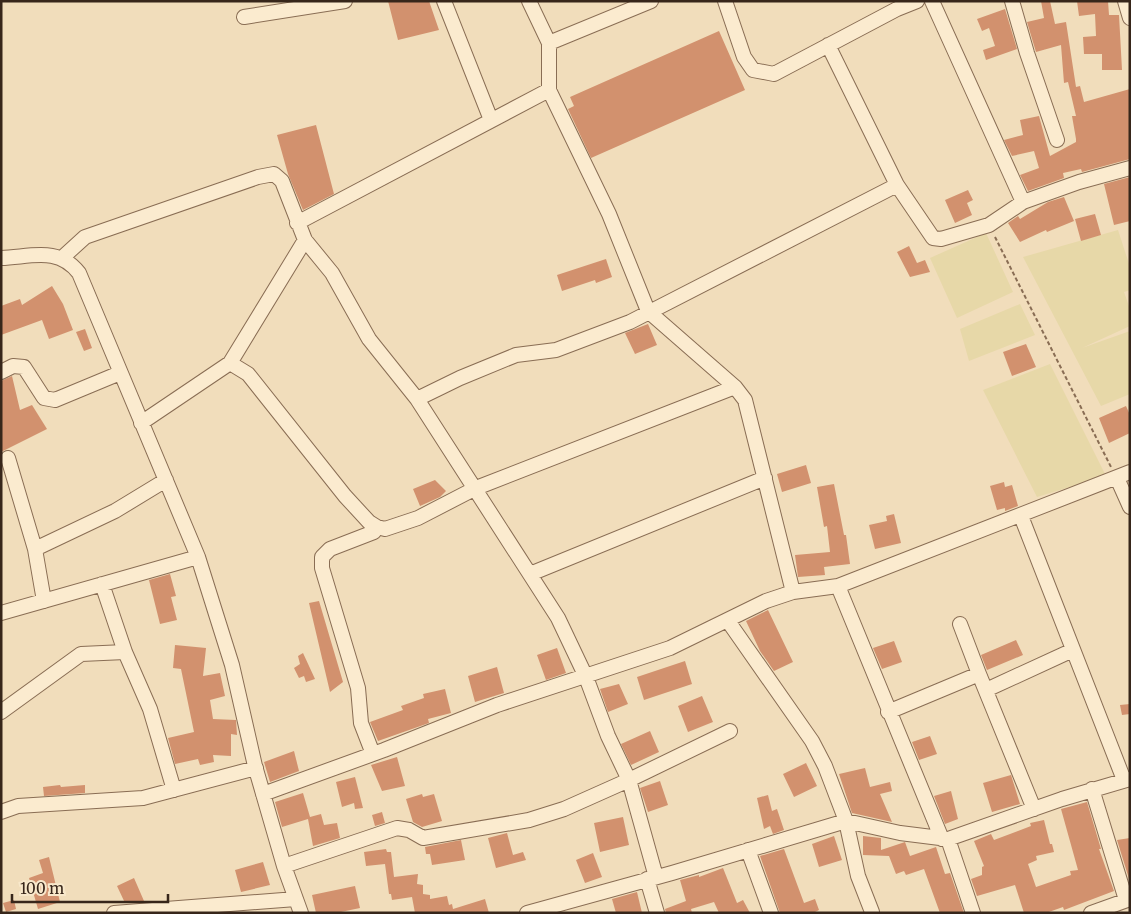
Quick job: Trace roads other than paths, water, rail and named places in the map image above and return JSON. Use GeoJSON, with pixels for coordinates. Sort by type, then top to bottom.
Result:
{"type":"FeatureCollection","features":[{"type":"Feature","properties":{"kind":"street"},"geometry":{"type":"LineString","coordinates":[[244,17],[345,1]]}},
{"type":"Feature","properties":{"kind":"street"},"geometry":{"type":"LineString","coordinates":[[444,1],[491,120]]}},
{"type":"Feature","properties":{"kind":"street"},"geometry":{"type":"LineString","coordinates":[[529,1],[549,43],[550,90],[609,214],[648,311],[735,386],[746,400],[793,592]]}},
{"type":"Feature","properties":{"kind":"street"},"geometry":{"type":"LineString","coordinates":[[549,43],[651,1]]}},
{"type":"Feature","properties":{"kind":"street"},"geometry":{"type":"LineString","coordinates":[[726,1],[744,57],[753,70],[774,74],[896,5],[917,1]]}},
{"type":"Feature","properties":{"kind":"street"},"geometry":{"type":"LineString","coordinates":[[932,1],[1023,202]]}},
{"type":"Feature","properties":{"kind":"street"},"geometry":{"type":"LineString","coordinates":[[1012,1],[1027,53],[1057,140]]}},
{"type":"Feature","properties":{"kind":"street"},"geometry":{"type":"LineString","coordinates":[[828,45],[897,185],[933,238],[941,239],[989,226],[1023,202],[1079,182],[1130,168]]}},
{"type":"Feature","properties":{"kind":"street"},"geometry":{"type":"LineString","coordinates":[[297,223],[550,90]]}},
{"type":"Feature","properties":{"kind":"street"},"geometry":{"type":"LineString","coordinates":[[62,258],[85,237],[258,177],[274,174],[282,181],[305,240],[332,273],[369,339],[417,399],[558,618],[586,677],[608,736],[629,780],[657,913]]}},
{"type":"Feature","properties":{"kind":"street"},"geometry":{"type":"LineString","coordinates":[[417,399],[460,378],[516,355],[556,350],[630,322],[648,311],[897,185]]}},
{"type":"Feature","properties":{"kind":"street"},"geometry":{"type":"LineString","coordinates":[[141,423],[230,363],[305,240]]}},
{"type":"Feature","properties":{"kind":"street"},"geometry":{"type":"LineString","coordinates":[[1,258],[54,254],[71,263],[79,273],[198,558],[232,665],[263,794],[284,866],[299,906],[114,913]]}},
{"type":"Feature","properties":{"kind":"street"},"geometry":{"type":"LineString","coordinates":[[230,363],[248,374],[345,496],[377,527],[385,529],[418,518],[476,488],[735,386]]}},
{"type":"Feature","properties":{"kind":"street"},"geometry":{"type":"LineString","coordinates":[[1,372],[13,366],[24,367],[44,398],[56,400],[120,372]]}},
{"type":"Feature","properties":{"kind":"street"},"geometry":{"type":"LineString","coordinates":[[8,458],[35,548],[44,601]]}},
{"type":"Feature","properties":{"kind":"street"},"geometry":{"type":"LineString","coordinates":[[263,794],[373,754],[498,705],[670,648],[766,601],[793,592],[838,586],[1130,472]]}},
{"type":"Feature","properties":{"kind":"street"},"geometry":{"type":"LineString","coordinates":[[530,574],[765,478]]}},
{"type":"Feature","properties":{"kind":"street"},"geometry":{"type":"LineString","coordinates":[[1117,478],[1130,507]]}},
{"type":"Feature","properties":{"kind":"street"},"geometry":{"type":"LineString","coordinates":[[35,548],[114,510],[166,480]]}},
{"type":"Feature","properties":{"kind":"street"},"geometry":{"type":"LineString","coordinates":[[534,912],[846,821],[945,839],[1127,779],[1073,650],[1021,516]]}},
{"type":"Feature","properties":{"kind":"street"},"geometry":{"type":"LineString","coordinates":[[373,754],[361,723],[358,688],[322,568],[322,557],[330,549],[374,532],[377,527]]}},
{"type":"Feature","properties":{"kind":"street"},"geometry":{"type":"LineString","coordinates":[[1,613],[198,558]]}},
{"type":"Feature","properties":{"kind":"street"},"geometry":{"type":"LineString","coordinates":[[102,584],[125,652],[150,709],[174,790]]}},
{"type":"Feature","properties":{"kind":"street"},"geometry":{"type":"LineString","coordinates":[[838,586],[888,712],[945,839],[973,913]]}},
{"type":"Feature","properties":{"kind":"street"},"geometry":{"type":"LineString","coordinates":[[728,621],[812,741],[826,766],[846,821],[858,876],[872,912]]}},
{"type":"Feature","properties":{"kind":"street"},"geometry":{"type":"LineString","coordinates":[[960,624],[1034,809]]}},
{"type":"Feature","properties":{"kind":"street"},"geometry":{"type":"LineString","coordinates":[[986,690],[1073,650]]}},
{"type":"Feature","properties":{"kind":"street"},"geometry":{"type":"LineString","coordinates":[[1,712],[81,654],[125,652]]}},
{"type":"Feature","properties":{"kind":"street"},"geometry":{"type":"LineString","coordinates":[[888,712],[979,674]]}},
{"type":"Feature","properties":{"kind":"street"},"geometry":{"type":"LineString","coordinates":[[284,866],[397,828],[409,830],[423,838],[529,820],[564,809],[730,731]]}},
{"type":"Feature","properties":{"kind":"street"},"geometry":{"type":"LineString","coordinates":[[1,812],[18,806],[143,798],[256,768]]}},
{"type":"Feature","properties":{"kind":"street"},"geometry":{"type":"LineString","coordinates":[[1091,913],[1128,899],[1092,789]]}},
{"type":"Feature","properties":{"kind":"street"},"geometry":{"type":"LineString","coordinates":[[748,850],[771,913]]}}]}
